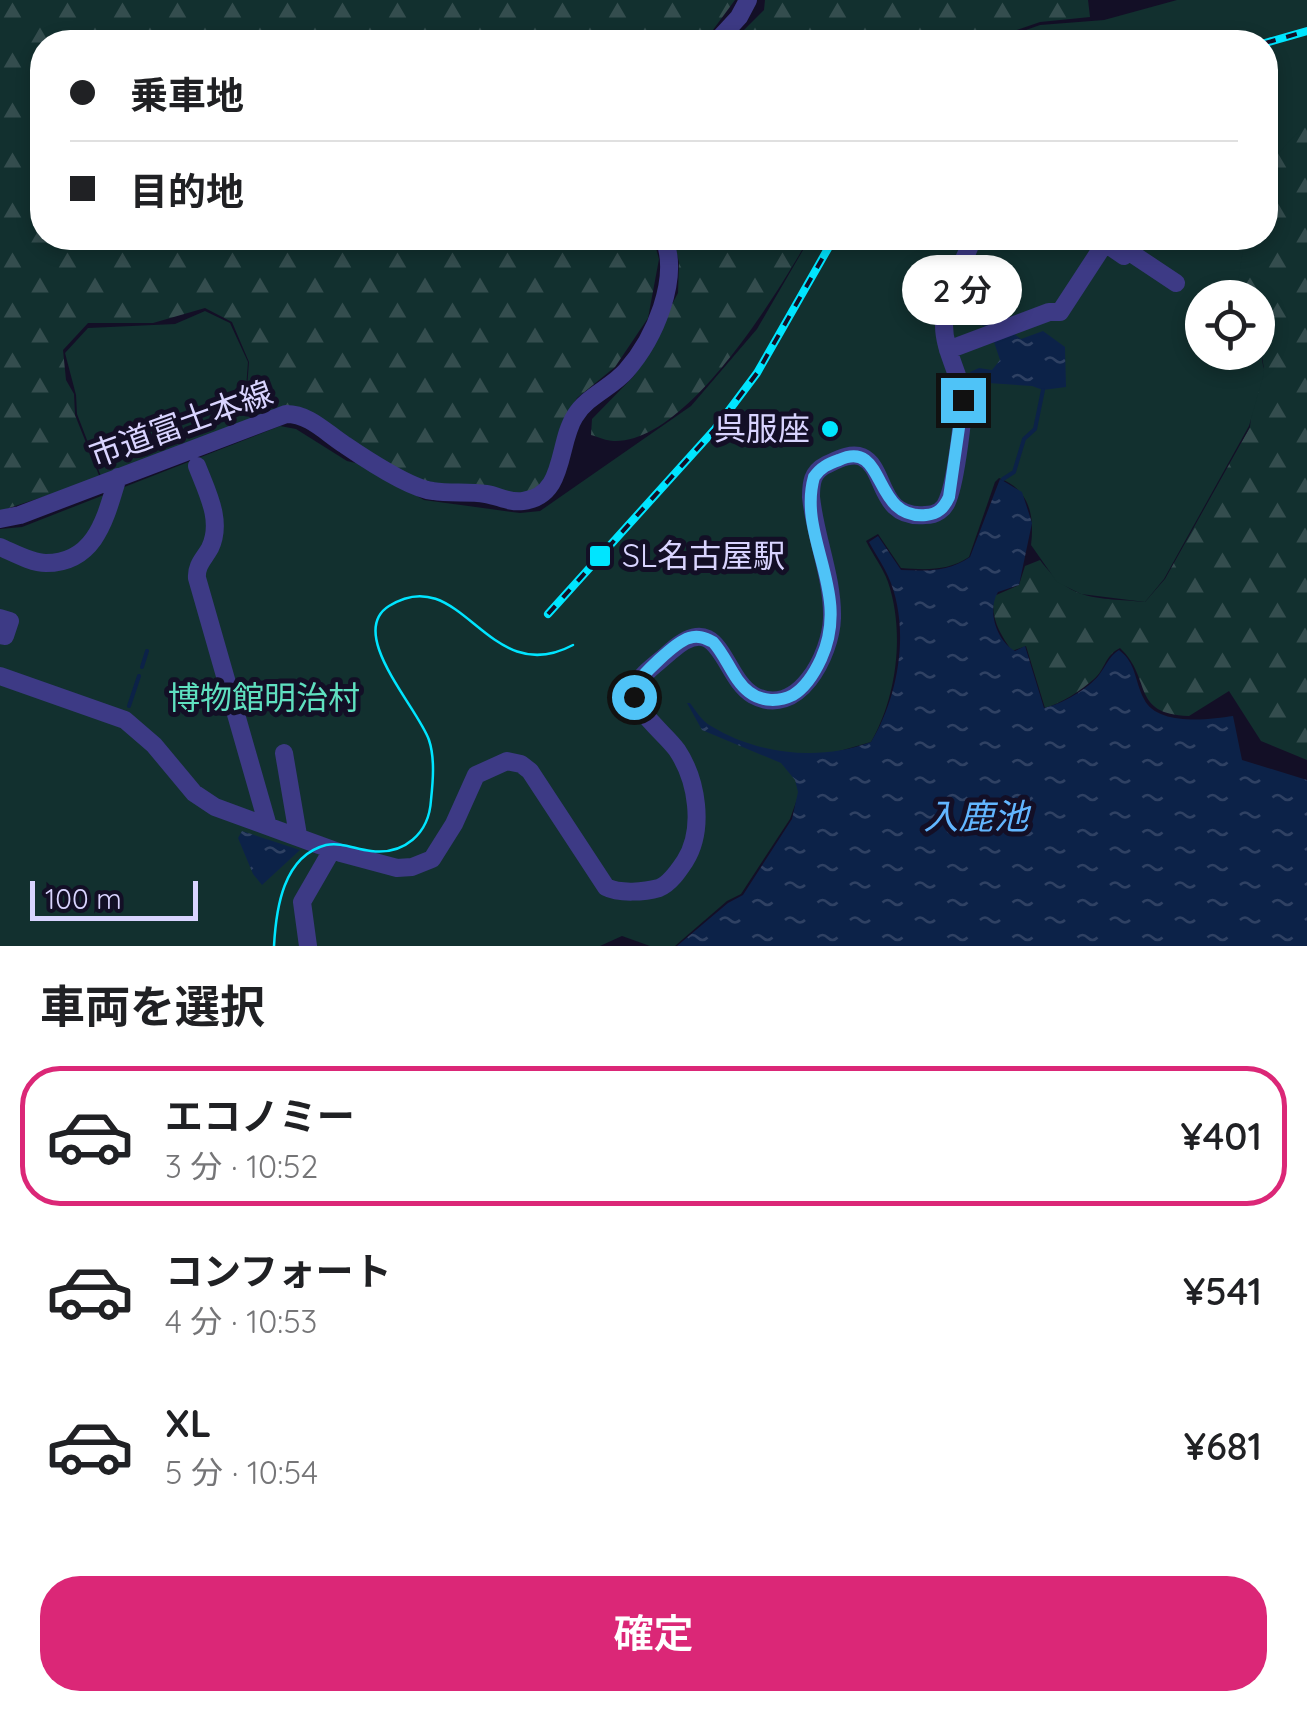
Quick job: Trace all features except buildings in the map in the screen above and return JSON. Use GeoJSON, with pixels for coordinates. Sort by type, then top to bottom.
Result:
{"type":"FeatureCollection","features":[{"type":"Feature","properties":{"kind":"street"},"geometry":{"type":"LineString","coordinates":[[728,30],[748,0]]}},
{"type":"Feature","properties":{"kind":"street","name":"市道富士本線"},"geometry":{"type":"LineString","coordinates":[[0,519],[20,515],[278,415],[301,416],[348,448],[426,490],[492,495],[507,501],[538,497],[556,477],[567,430],[578,411],[626,370],[642,349],[665,298],[670,279],[668,250]]}},
{"type":"Feature","properties":{"kind":"street"},"geometry":{"type":"LineString","coordinates":[[0,676],[125,720],[154,744],[194,793],[226,812],[397,868],[432,859],[454,824],[476,775],[498,763],[516,762],[530,771],[606,887],[616,892],[662,887],[692,848],[696,825],[694,800],[678,752],[638,704],[633,688],[688,638],[706,638],[734,662],[748,692],[772,700],[797,692],[818,664],[832,622],[812,497],[814,477],[823,467],[849,455],[865,458],[872,464],[889,500],[912,514],[934,514],[947,502],[964,404],[944,326],[969,250]]}},
{"type":"Feature","properties":{"kind":"street"},"geometry":{"type":"LineString","coordinates":[[948,350],[1049,312],[1060,312],[1095,250]]}},
{"type":"Feature","properties":{"kind":"street"},"geometry":{"type":"LineString","coordinates":[[1128,250],[1176,283]]}},
{"type":"Feature","properties":{"kind":"street"},"geometry":{"type":"LineString","coordinates":[[197,466],[215,518],[212,544],[196,570],[268,826]]}},
{"type":"Feature","properties":{"kind":"street"},"geometry":{"type":"LineString","coordinates":[[0,548],[45,564],[86,549],[102,528],[118,477]]}},
{"type":"Feature","properties":{"kind":"street"},"geometry":{"type":"LineString","coordinates":[[0,618],[10,621],[5,636],[0,634]]}},
{"type":"Feature","properties":{"kind":"street"},"geometry":{"type":"LineString","coordinates":[[284,753],[298,835]]}},
{"type":"Feature","properties":{"kind":"street"},"geometry":{"type":"LineString","coordinates":[[226,812],[258,790],[290,788]]}},
{"type":"Feature","properties":{"kind":"street"},"geometry":{"type":"LineString","coordinates":[[308,946],[302,902],[328,848]]}},
{"type":"Feature","properties":{"kind":"green space"},"geometry":{"type":"Polygon","coordinates":[[[0,0],[735,0],[713,30],[30,30],[30,250],[656,250],[659,259],[648,318],[615,367],[577,398],[565,419],[548,476],[527,496],[430,486],[366,451],[311,413],[253,419],[246,403],[249,362],[232,322],[205,308],[153,323],[88,323],[63,350],[75,415],[100,478],[0,511],[0,0]]]}},
{"type":"Feature","properties":{"kind":"green space"},"geometry":{"type":"Polygon","coordinates":[[[765,0],[1088,0],[1090,17],[1040,22],[1016,30],[744,30],[764,10],[765,0]]]}},
{"type":"Feature","properties":{"kind":"green space"},"geometry":{"type":"Polygon","coordinates":[[[1177,0],[1307,0],[1307,123],[1278,153],[1278,30],[1026,30],[1040,25],[1104,20],[1177,0]]]}},
{"type":"Feature","properties":{"kind":"green space"},"geometry":{"type":"Polygon","coordinates":[[[1307,39],[1307,760],[1261,741],[1229,691],[1189,716],[1158,709],[1150,702],[1120,648],[1089,683],[1045,708],[1026,646],[1012,651],[997,626],[994,596],[1019,585],[1025,566],[1040,560],[1063,584],[1098,598],[1145,602],[1165,579],[1250,427],[1256,370],[1275,370],[1275,280],[1189,280],[1202,250],[1278,250],[1278,68],[1307,39]]]}},
{"type":"Feature","properties":{"kind":"green space"},"geometry":{"type":"Polygon","coordinates":[[[676,250],[802,250],[727,361],[671,418],[642,435],[614,441],[591,435],[592,419],[634,376],[678,293],[676,250]]]}},
{"type":"Feature","properties":{"kind":"green space","name":"博物館明治村"},"geometry":{"type":"Polygon","coordinates":[[[803,250],[1243,250],[1238,280],[1185,280],[1185,370],[1264,373],[1249,426],[1164,579],[1145,602],[1081,594],[1057,582],[1031,545],[1032,523],[1023,496],[999,478],[969,557],[961,562],[936,568],[901,568],[878,534],[866,541],[888,582],[896,622],[896,664],[880,724],[871,742],[829,754],[807,771],[790,819],[741,894],[727,901],[675,946],[650,946],[622,936],[600,946],[0,946],[0,529],[22,527],[280,426],[296,429],[347,461],[360,464],[424,500],[520,513],[540,511],[691,406],[757,329],[803,250]]]}},
{"type":"Feature","properties":{"kind":"green space"},"geometry":{"type":"Polygon","coordinates":[[[205,311],[230,323],[248,362],[245,402],[251,420],[102,479],[77,414],[65,353],[88,328],[175,324],[205,311]]]}},
{"type":"Feature","properties":{"kind":"water"},"geometry":{"type":"Polygon","coordinates":[[[990,304],[1007,308],[1013,333],[1021,339],[1043,331],[1065,347],[1066,387],[1043,390],[973,382],[970,372],[979,368],[992,370],[1000,360],[989,327],[962,321],[965,314],[990,304]]]}},
{"type":"Feature","properties":{"kind":"water","name":"入鹿池"},"geometry":{"type":"Polygon","coordinates":[[[1000,479],[1022,492],[1032,523],[1019,585],[998,592],[994,617],[999,634],[1009,647],[1015,651],[1025,646],[1044,708],[1088,686],[1119,650],[1129,661],[1151,708],[1184,719],[1233,716],[1242,760],[1307,780],[1307,946],[677,946],[743,895],[792,819],[798,792],[795,780],[781,763],[702,730],[687,703],[711,726],[769,749],[832,752],[871,742],[895,683],[900,639],[895,596],[869,542],[878,536],[901,570],[954,566],[970,557],[1000,479]]]}},
{"type":"Feature","properties":{"kind":"water"},"geometry":{"type":"Polygon","coordinates":[[[242,831],[300,850],[262,885],[253,874],[238,838],[242,831]]]}},
{"type":"Feature","properties":{"kind":"waterway"},"geometry":{"type":"LineString","coordinates":[[1003,479],[1014,472],[1024,439],[1035,429],[1043,390]]}},
{"type":"Feature","properties":{"kind":"waterway"},"geometry":{"type":"LineString","coordinates":[[142,667],[147,651]]}},
{"type":"Feature","properties":{"kind":"waterway"},"geometry":{"type":"LineString","coordinates":[[129,706],[139,676]]}},
{"type":"Feature","properties":{"kind":"tram line"},"geometry":{"type":"LineString","coordinates":[[274,946],[280,901],[300,860],[332,844],[371,851],[394,850],[413,840],[429,812],[433,770],[429,740],[389,671],[376,634],[378,618],[389,606],[414,596],[436,599],[518,652],[543,655],[573,645]]}},
{"type":"Feature","properties":{"kind":"railway"},"geometry":{"type":"LineString","coordinates":[[1278,39],[1307,31]]}},
{"type":"Feature","properties":{"kind":"railway"},"geometry":{"type":"LineString","coordinates":[[548,614],[715,429],[757,373],[827,250]]}},
{"type":"Feature","properties":{"kind":"place","name":"呉服座"},"geometry":{"type":"Point","coordinates":[830,429]}},
{"type":"Feature","properties":{"kind":"place","name":"SL名古屋駅"},"geometry":{"type":"Point","coordinates":[600,556]}},
{"type":"Feature","properties":{"kind":"route"},"geometry":{"type":"LineString","coordinates":[[634,697],[633,688],[639,679],[679,643],[694,637],[713,642],[742,686],[756,696],[781,699],[804,686],[822,656],[832,622],[813,513],[814,477],[823,467],[849,455],[861,456],[872,464],[884,494],[897,507],[917,515],[934,514],[949,497],[963,400]]}}]}
